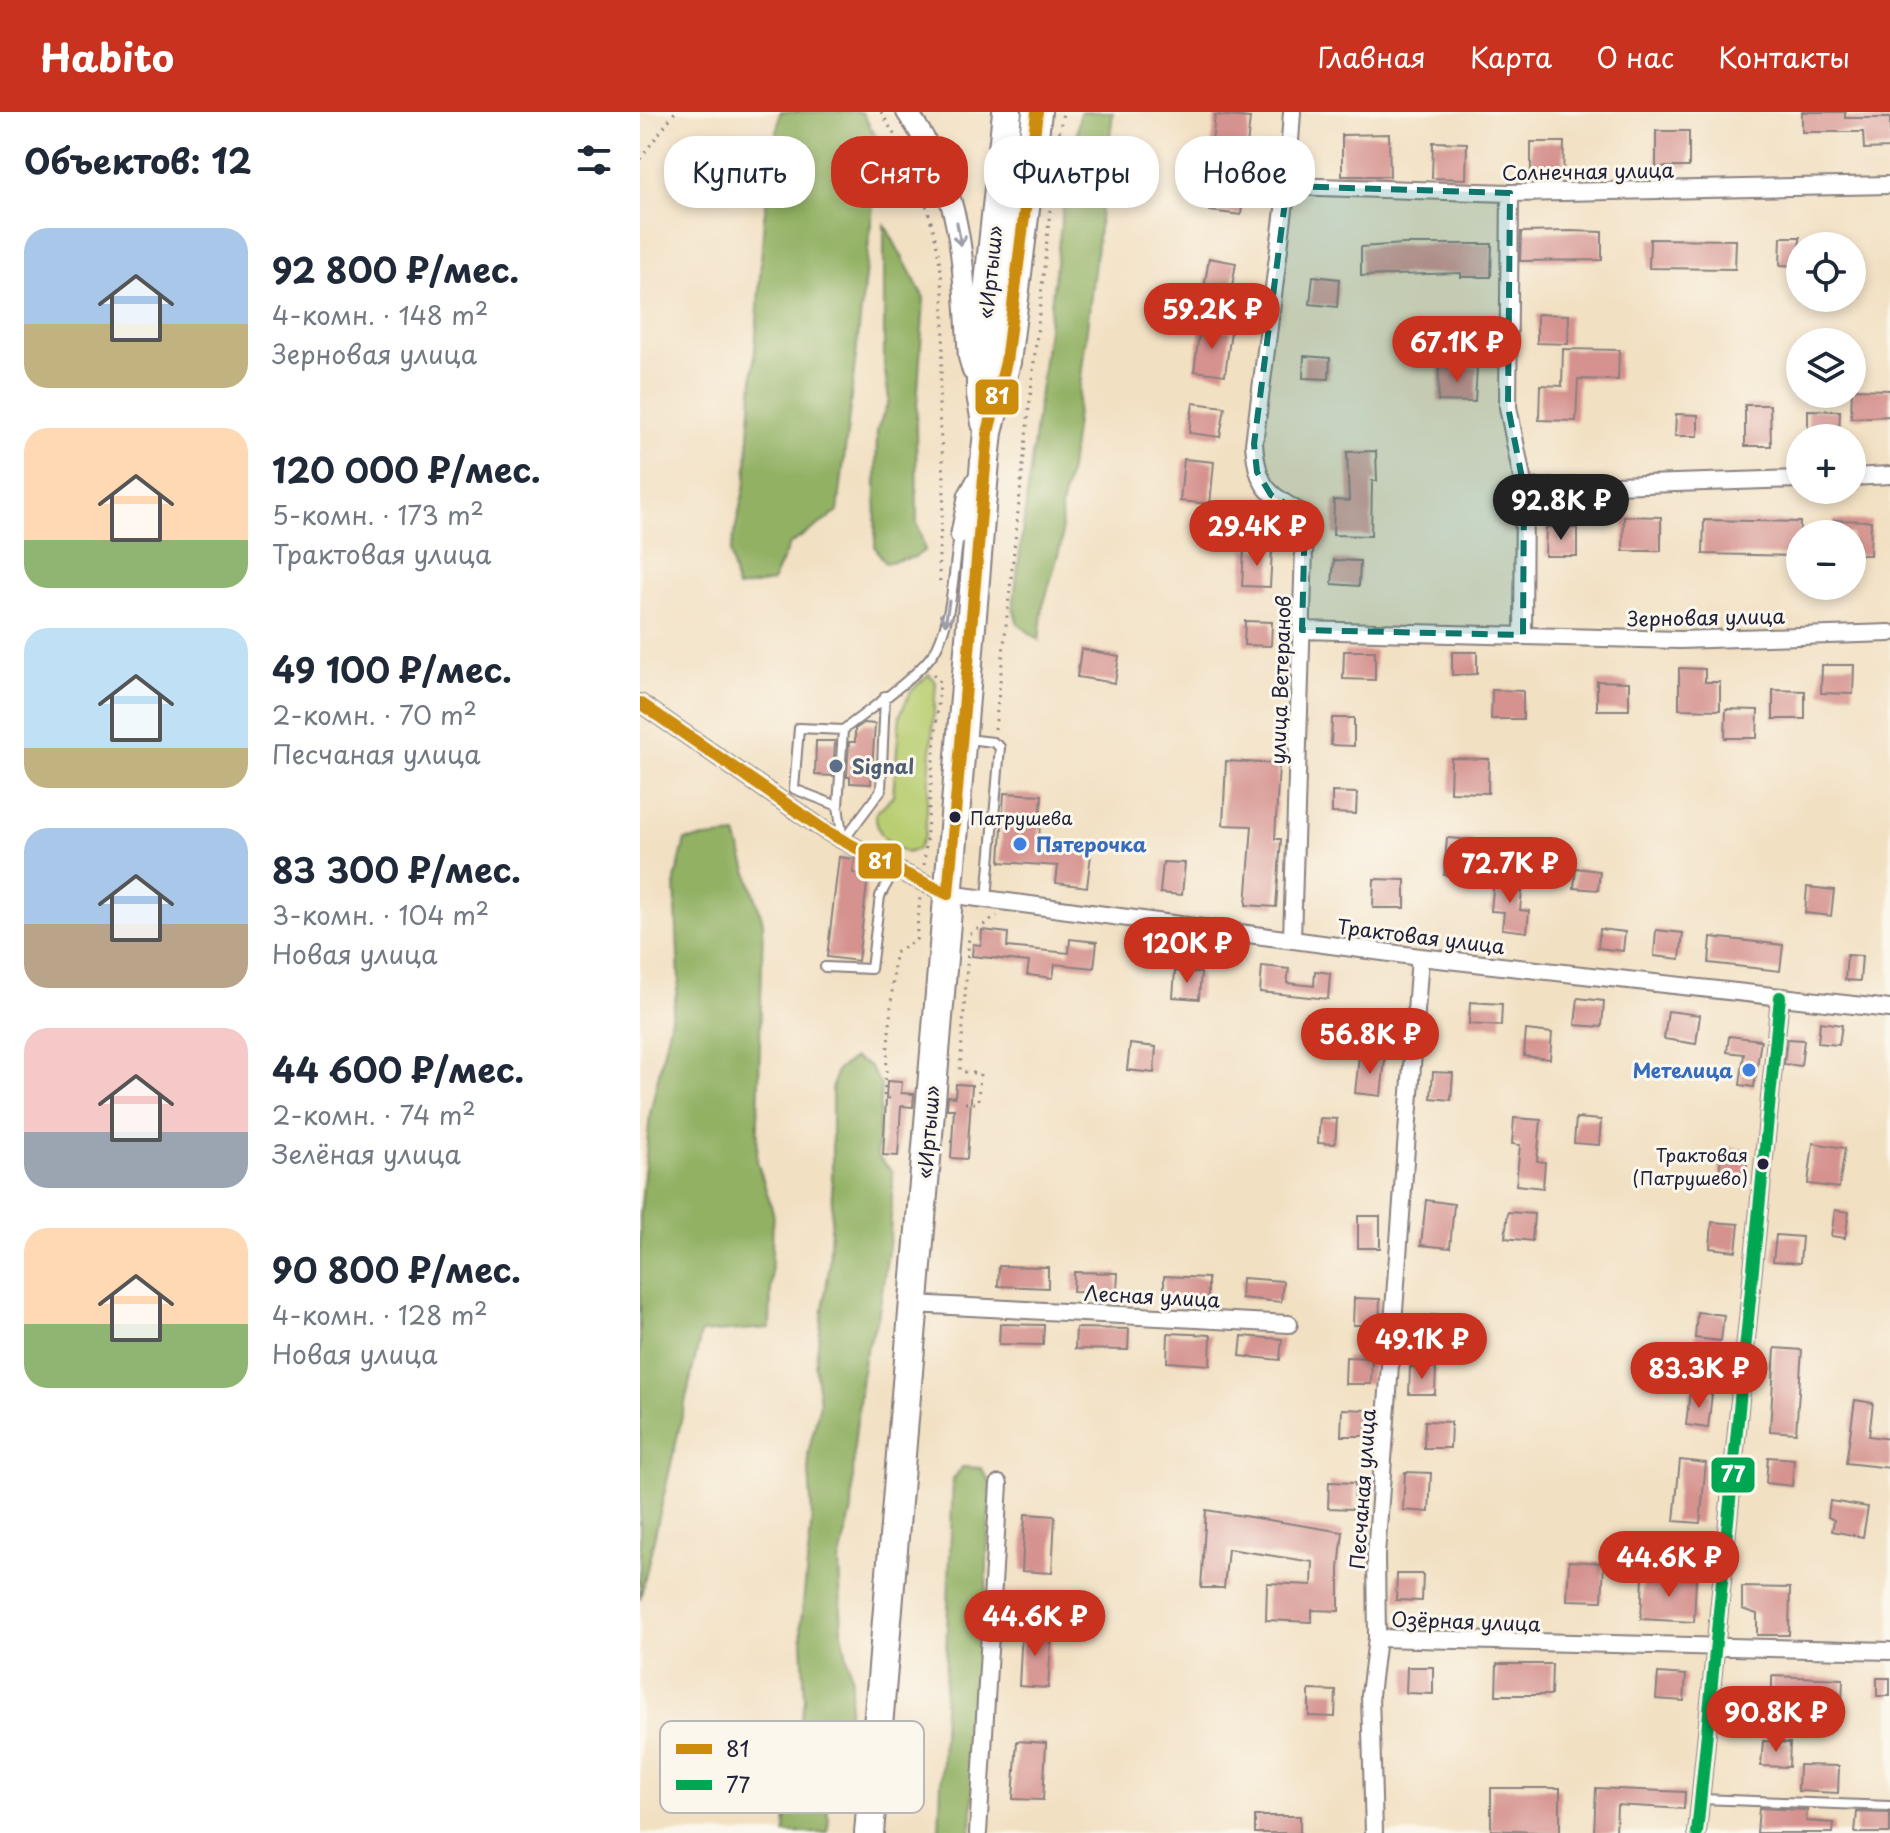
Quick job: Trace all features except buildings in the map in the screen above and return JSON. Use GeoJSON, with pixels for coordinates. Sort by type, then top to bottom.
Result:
{"type":"FeatureCollection","features":[{"type":"Feature","properties":{"kind":"highway","name":"«Иртыш»"},"geometry":{"type":"LineString","coordinates":[[988,432],[981,394],[981,359],[1007,112]]}},
{"type":"Feature","properties":{"kind":"highway","name":"«Иртыш»"},"geometry":{"type":"LineString","coordinates":[[1034,136],[1037,112]]}},
{"type":"Feature","properties":{"kind":"highway","name":"«Иртыш»"},"geometry":{"type":"LineString","coordinates":[[878,1721],[985,461],[988,432],[1006,362],[1025,208]]}},
{"type":"Feature","properties":{"kind":"highway","name":"«Иртыш»"},"geometry":{"type":"LineString","coordinates":[[869,1833],[871,1813]]}},
{"type":"Feature","properties":{"kind":"street"},"geometry":{"type":"LineString","coordinates":[[907,112],[930,149],[949,190],[961,237],[969,357],[981,394]]}},
{"type":"Feature","properties":{"kind":"street"},"geometry":{"type":"LineString","coordinates":[[1039,136],[1046,112]]}},
{"type":"Feature","properties":{"kind":"street","name":"улица Ветеранов"},"geometry":{"type":"LineString","coordinates":[[1290,136],[1292,112]]}},
{"type":"Feature","properties":{"kind":"street","name":"Солнечная улица"},"geometry":{"type":"LineString","coordinates":[[1315,187],[1510,193],[1890,185]]}},
{"type":"Feature","properties":{"kind":"street"},"geometry":{"type":"LineString","coordinates":[[1510,193],[1508,407],[1524,488],[1523,635]]}},
{"type":"Feature","properties":{"kind":"street","name":"улица Ветеранов"},"geometry":{"type":"LineString","coordinates":[[1284,208],[1254,444],[1257,472],[1271,495],[1305,515],[1292,939]]}},
{"type":"Feature","properties":{"kind":"street"},"geometry":{"type":"LineString","coordinates":[[959,536],[967,495],[985,461]]}},
{"type":"Feature","properties":{"kind":"street"},"geometry":{"type":"LineString","coordinates":[[1866,476],[1890,475]]}},
{"type":"Feature","properties":{"kind":"street"},"geometry":{"type":"LineString","coordinates":[[1524,488],[1786,479]]}},
{"type":"Feature","properties":{"kind":"street","name":"Зерновая улица"},"geometry":{"type":"LineString","coordinates":[[1302,630],[1680,640],[1890,633]]}},
{"type":"Feature","properties":{"kind":"street","name":"Трактовая улица"},"geometry":{"type":"LineString","coordinates":[[640,703],[772,796],[843,841],[948,894],[1420,957],[1890,1009]]}},
{"type":"Feature","properties":{"kind":"street","name":"Песчаная улица"},"geometry":{"type":"LineString","coordinates":[[1374,1833],[1370,1695],[1377,1638],[1376,1555],[1420,957]]}},
{"type":"Feature","properties":{"kind":"street"},"geometry":{"type":"LineString","coordinates":[[1697,1833],[1780,997]]}},
{"type":"Feature","properties":{"kind":"street","name":"Лесная улица"},"geometry":{"type":"LineString","coordinates":[[913,1304],[1289,1324]]}},
{"type":"Feature","properties":{"kind":"street"},"geometry":{"type":"LineString","coordinates":[[978,1833],[999,1484]]}},
{"type":"Feature","properties":{"kind":"street","name":"Озёрная улица"},"geometry":{"type":"LineString","coordinates":[[1377,1638],[1890,1651]]}},
{"type":"Feature","properties":{"kind":"lane"},"geometry":{"type":"LineString","coordinates":[[838,806],[794,789],[799,728],[843,730],[924,664],[936,650],[947,622],[959,536]]}},
{"type":"Feature","properties":{"kind":"lane"},"geometry":{"type":"LineString","coordinates":[[843,841],[881,790],[885,696]]}},
{"type":"Feature","properties":{"kind":"lane"},"geometry":{"type":"LineString","coordinates":[[843,730],[838,806],[843,841]]}},
{"type":"Feature","properties":{"kind":"lane"},"geometry":{"type":"LineString","coordinates":[[962,738],[993,742],[1000,747],[992,900]]}},
{"type":"Feature","properties":{"kind":"lane"},"geometry":{"type":"LineString","coordinates":[[825,967],[871,969],[880,896],[895,869]]}},
{"type":"Feature","properties":{"kind":"lane"},"geometry":{"type":"LineString","coordinates":[[1701,1799],[1890,1806]]}},
{"type":"Feature","properties":{"kind":"path"},"geometry":{"type":"LineString","coordinates":[[640,159],[675,112]]}},
{"type":"Feature","properties":{"kind":"path"},"geometry":{"type":"LineString","coordinates":[[881,112],[907,155],[923,191],[936,236],[942,280],[944,321],[939,406],[944,484],[939,569],[941,594]]}},
{"type":"Feature","properties":{"kind":"path"},"geometry":{"type":"LineString","coordinates":[[993,742],[1063,112]]}},
{"type":"Feature","properties":{"kind":"path"},"geometry":{"type":"LineString","coordinates":[[890,1098],[884,1098],[895,953],[916,940],[928,843],[940,682],[924,664]]}},
{"type":"Feature","properties":{"kind":"path"},"geometry":{"type":"LineString","coordinates":[[965,1103],[978,1103],[980,1074],[960,1071],[969,935],[996,919],[992,900]]}},
{"type":"Feature","properties":{"kind":"highlighted area"},"geometry":{"type":"Polygon","coordinates":[[[1287,186],[1510,193],[1508,407],[1524,488],[1523,635],[1302,630],[1305,515],[1271,495],[1257,472],[1254,444],[1287,186]]]}},
{"type":"Feature","properties":{"kind":"green space"},"geometry":{"type":"Polygon","coordinates":[[[780,112],[862,112],[876,136],[831,136],[831,208],[873,208],[838,512],[789,545],[772,582],[737,588],[730,554],[746,480],[766,208],[815,208],[815,136],[776,136],[780,112]]]}},
{"type":"Feature","properties":{"kind":"green space"},"geometry":{"type":"Polygon","coordinates":[[[1080,112],[1113,112],[1110,136],[1077,136],[1080,112]]]}},
{"type":"Feature","properties":{"kind":"green space"},"geometry":{"type":"Polygon","coordinates":[[[1063,208],[1101,208],[1070,469],[1061,507],[1062,541],[1043,606],[1039,640],[1018,624],[1013,607],[1063,208]]]}},
{"type":"Feature","properties":{"kind":"green space"},"geometry":{"type":"Polygon","coordinates":[[[884,223],[924,298],[916,422],[917,523],[925,550],[915,557],[885,563],[875,547],[877,430],[889,400],[884,364],[884,223]]]}},
{"type":"Feature","properties":{"kind":"green space"},"geometry":{"type":"Polygon","coordinates":[[[929,674],[936,682],[925,835],[918,849],[907,853],[884,838],[876,821],[876,813],[893,796],[900,715],[911,691],[929,674]]]}},
{"type":"Feature","properties":{"kind":"green space"},"geometry":{"type":"Polygon","coordinates":[[[736,835],[763,922],[757,1161],[773,1212],[770,1328],[701,1333],[640,1600],[640,1216],[650,1114],[679,981],[675,880],[685,840],[736,835]]]}},
{"type":"Feature","properties":{"kind":"green space"},"geometry":{"type":"Polygon","coordinates":[[[854,1058],[869,1066],[881,1085],[877,1156],[893,1172],[890,1238],[878,1318],[864,1357],[854,1447],[852,1510],[839,1562],[842,1632],[852,1681],[848,1721],[800,1721],[805,1700],[801,1622],[812,1518],[808,1454],[820,1403],[815,1366],[829,1267],[832,1091],[836,1071],[854,1058]]]}},
{"type":"Feature","properties":{"kind":"green space"},"geometry":{"type":"Polygon","coordinates":[[[963,1467],[981,1468],[990,1482],[985,1619],[971,1833],[939,1833],[953,1479],[963,1467]]]}},
{"type":"Feature","properties":{"kind":"green space"},"geometry":{"type":"Polygon","coordinates":[[[786,1813],[828,1813],[827,1833],[785,1833],[786,1813]]]}},
{"type":"Feature","properties":{"kind":"transit line","name":"81"},"geometry":{"type":"LineString","coordinates":[[640,703],[824,830],[948,894],[988,432],[1006,362],[1037,112]]}},
{"type":"Feature","properties":{"kind":"transit line","name":"77"},"geometry":{"type":"LineString","coordinates":[[1697,1833],[1780,997]]}},
{"type":"Feature","properties":{"kind":"place","name":"Signal"},"geometry":{"type":"Point","coordinates":[836,766]}},
{"type":"Feature","properties":{"kind":"place","name":"Патрушева"},"geometry":{"type":"Point","coordinates":[955,817]}},
{"type":"Feature","properties":{"kind":"place","name":"Пятерочка"},"geometry":{"type":"Point","coordinates":[1020,844]}},
{"type":"Feature","properties":{"kind":"place","name":"Метелица"},"geometry":{"type":"Point","coordinates":[1749,1070]}},
{"type":"Feature","properties":{"kind":"place","name":"Трактовая (Патрушево)"},"geometry":{"type":"Point","coordinates":[1763,1164]}}]}
